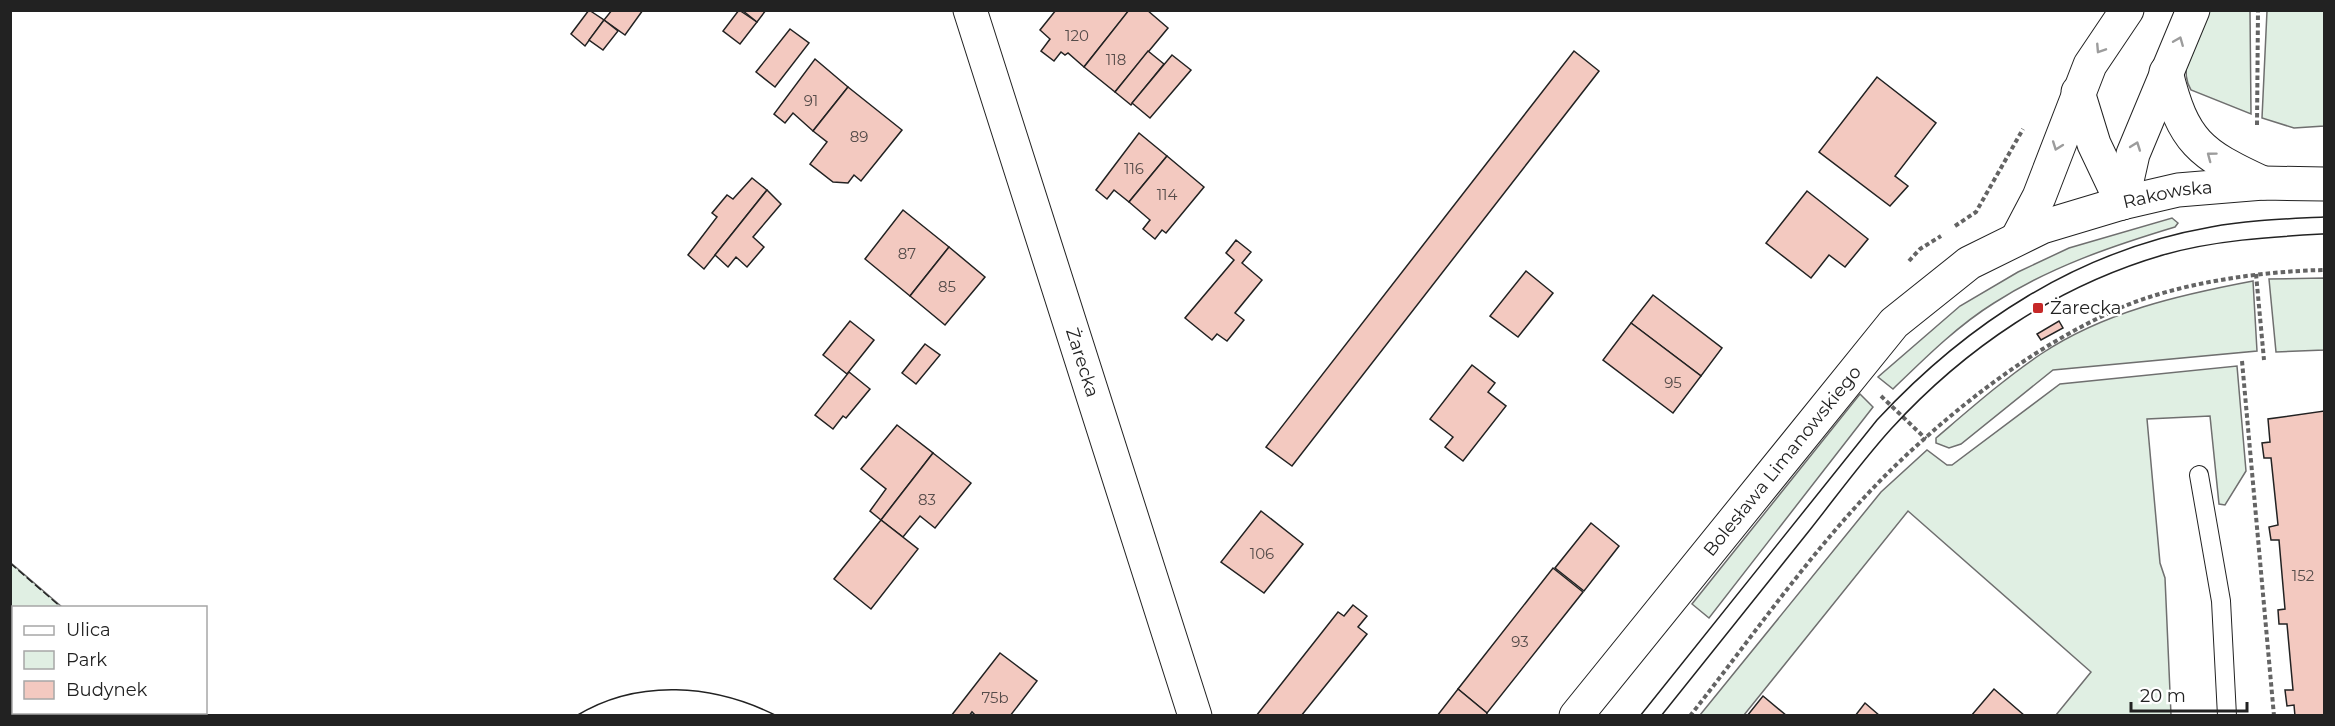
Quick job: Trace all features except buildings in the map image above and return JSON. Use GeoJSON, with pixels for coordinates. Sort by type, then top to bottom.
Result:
{"type":"FeatureCollection","features":[{"type":"Feature","properties":{"kind":"street","name":"Żarecka"},"geometry":{"type":"LineString","coordinates":[[970,10],[1195,716]]}},
{"type":"Feature","properties":{"kind":"street"},"geometry":{"type":"LineString","coordinates":[[2018,237],[2039,197],[2090,65],[2127,10]]}},
{"type":"Feature","properties":{"kind":"street"},"geometry":{"type":"LineString","coordinates":[[2122,203],[2133,154],[2193,10]]}},
{"type":"Feature","properties":{"kind":"street"},"geometry":{"type":"LineString","coordinates":[[2166,72],[2174,103],[2195,143],[2222,164],[2263,183]]}},
{"type":"Feature","properties":{"kind":"street"},"geometry":{"type":"LineString","coordinates":[[2078,92],[2094,144],[2122,203]]}},
{"type":"Feature","properties":{"kind":"street","name":"Rakowska"},"geometry":{"type":"LineString","coordinates":[[2018,237],[2122,203],[2178,190],[2263,183],[2325,184]]}},
{"type":"Feature","properties":{"kind":"street","name":"Bolesława Limanowskiego"},"geometry":{"type":"LineString","coordinates":[[1576,716],[1894,323],[1970,263],[2018,237]]}},
{"type":"Feature","properties":{"kind":"lane"},"geometry":{"type":"LineString","coordinates":[[2199,475],[2221,601],[2227,716]]}},
{"type":"Feature","properties":{"kind":"path"},"geometry":{"type":"LineString","coordinates":[[2257,126],[2258,10]]}},
{"type":"Feature","properties":{"kind":"path"},"geometry":{"type":"LineString","coordinates":[[1690,716],[1833,533],[1898,463],[2014,367],[2071,332],[2122,307],[2175,291],[2256,274],[2325,270]]}},
{"type":"Feature","properties":{"kind":"path"},"geometry":{"type":"LineString","coordinates":[[2256,274],[2264,360]]}},
{"type":"Feature","properties":{"kind":"path"},"geometry":{"type":"LineString","coordinates":[[2242,361],[2274,716]]}},
{"type":"Feature","properties":{"kind":"green space"},"geometry":{"type":"Polygon","coordinates":[[[2203,11],[2250,11],[2251,114],[2191,90],[2187,81],[2187,61],[2203,11]]]}},
{"type":"Feature","properties":{"kind":"green space"},"geometry":{"type":"Polygon","coordinates":[[[2267,11],[2324,11],[2324,126],[2294,128],[2262,118],[2267,11]]]}},
{"type":"Feature","properties":{"kind":"green space"},"geometry":{"type":"Polygon","coordinates":[[[2172,218],[2178,223],[2175,227],[2059,268],[2015,290],[1954,332],[1893,389],[1878,377],[1960,306],[2018,272],[2069,248],[2172,218]]]}},
{"type":"Feature","properties":{"kind":"green space"},"geometry":{"type":"Polygon","coordinates":[[[2324,278],[2324,350],[2276,352],[2269,279],[2324,278]]]}},
{"type":"Feature","properties":{"kind":"green space"},"geometry":{"type":"Polygon","coordinates":[[[2253,281],[2257,351],[2053,370],[1961,444],[1949,448],[1936,443],[1936,438],[2000,384],[2065,339],[2116,316],[2143,307],[2198,292],[2253,281]]]}},
{"type":"Feature","properties":{"kind":"green space"},"geometry":{"type":"Polygon","coordinates":[[[2237,366],[2246,471],[2225,505],[2219,504],[2210,416],[2147,419],[2160,563],[2165,578],[2171,715],[2056,715],[2091,672],[1908,511],[1744,715],[1700,715],[1881,492],[1927,450],[1947,465],[1952,465],[2060,384],[2237,366]]]}},
{"type":"Feature","properties":{"kind":"green space"},"geometry":{"type":"Polygon","coordinates":[[[1860,394],[1873,407],[1709,618],[1692,604],[1860,394]]]}},
{"type":"Feature","properties":{"kind":"green space"},"geometry":{"type":"Polygon","coordinates":[[[11,563],[61,606],[12,606],[12,714],[189,715],[11,715],[11,563]]]}},
{"type":"Feature","properties":{"kind":"tram line"},"geometry":{"type":"LineString","coordinates":[[1640,716],[1877,420],[1949,352],[1987,322],[2071,273],[2116,253],[2162,238],[2239,223],[2324,217]]}},
{"type":"Feature","properties":{"kind":"tram line"},"geometry":{"type":"LineString","coordinates":[[1661,716],[1880,441],[1950,372],[2015,323],[2086,284],[2163,255],[2223,243],[2324,234]]}},
{"type":"Feature","properties":{"kind":"tram line"},"geometry":{"type":"LineString","coordinates":[[576,716],[625,695],[676,690],[728,697],[777,716]]}},
{"type":"Feature","properties":{"kind":"fence"},"geometry":{"type":"LineString","coordinates":[[10,563],[60,606]]}},
{"type":"Feature","properties":{"kind":"place","name":"Żarecka"},"geometry":{"type":"Point","coordinates":[2038,308]}}]}
